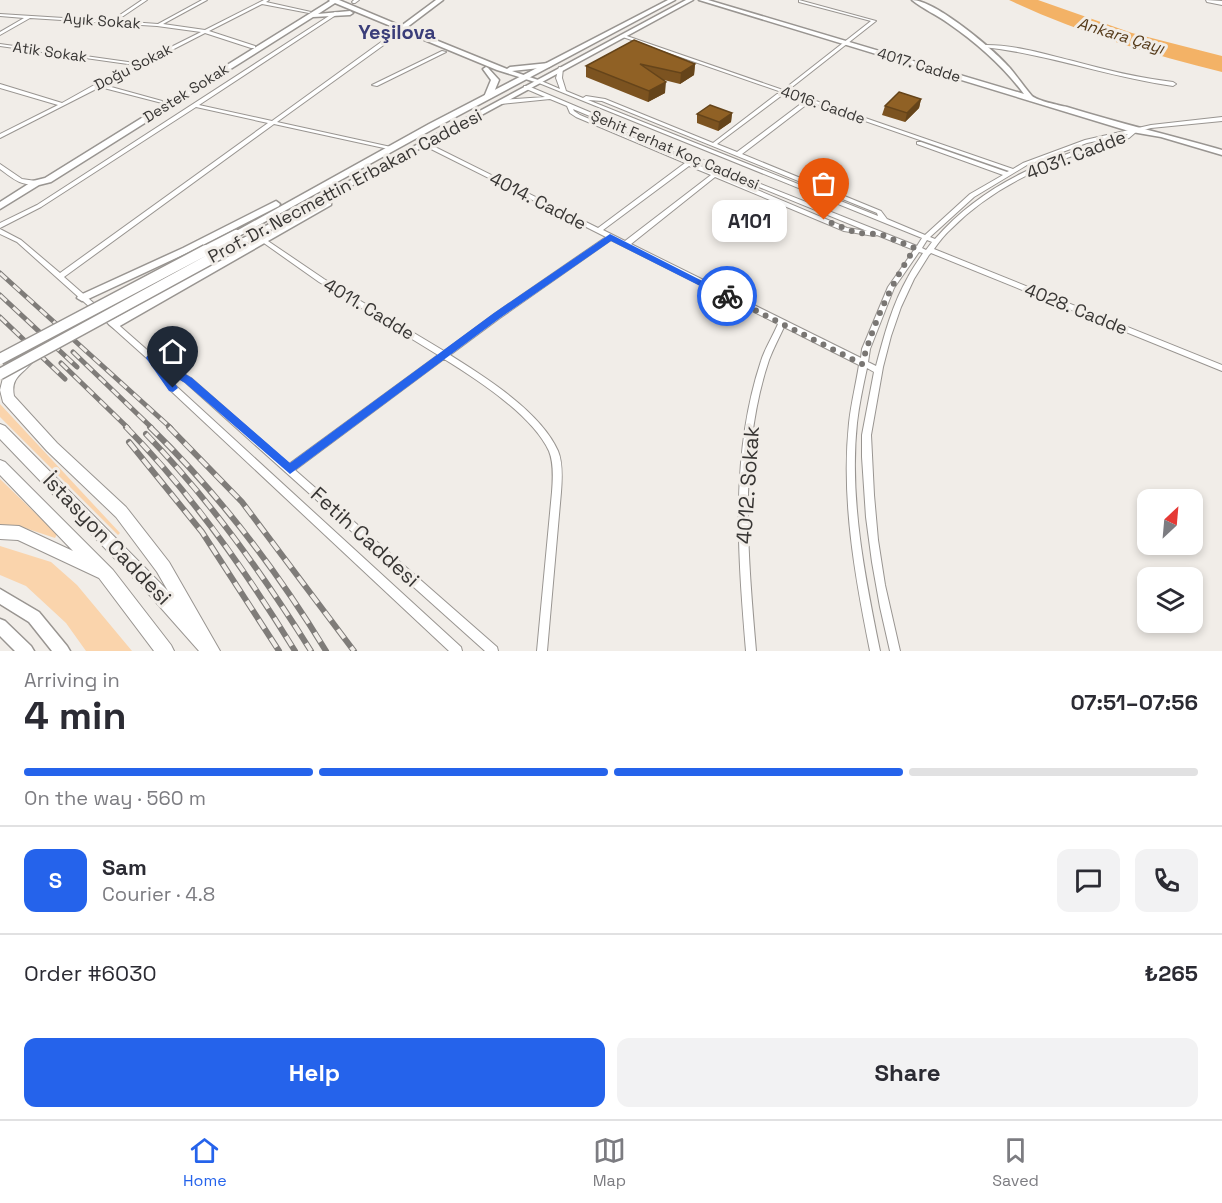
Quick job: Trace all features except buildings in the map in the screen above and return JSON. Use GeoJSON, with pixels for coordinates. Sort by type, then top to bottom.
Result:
{"type":"FeatureCollection","features":[{"type":"Feature","properties":{"kind":"highway"},"geometry":{"type":"LineString","coordinates":[[1210,0],[1222,3]]}},
{"type":"Feature","properties":{"kind":"main road"},"geometry":{"type":"LineString","coordinates":[[0,353],[24,354],[9,378],[4,394],[52,447],[121,512],[163,567],[208,646]]}},
{"type":"Feature","properties":{"kind":"main road","name":"İstasyon Caddesi"},"geometry":{"type":"LineString","coordinates":[[0,430],[208,646]]}},
{"type":"Feature","properties":{"kind":"main road","name":"İstasyon Caddesi"},"geometry":{"type":"LineString","coordinates":[[0,466],[107,575],[165,651]]}},
{"type":"Feature","properties":{"kind":"main road"},"geometry":{"type":"LineString","coordinates":[[0,532],[19,533],[107,575]]}},
{"type":"Feature","properties":{"kind":"street"},"geometry":{"type":"LineString","coordinates":[[113,21],[145,0]]}},
{"type":"Feature","properties":{"kind":"street"},"geometry":{"type":"LineString","coordinates":[[157,25],[205,0]]}},
{"type":"Feature","properties":{"kind":"street"},"geometry":{"type":"LineString","coordinates":[[58,277],[440,0]]}},
{"type":"Feature","properties":{"kind":"street","name":"Prof. Dr. Necmettin Erbakan Caddesi"},"geometry":{"type":"LineString","coordinates":[[0,374],[24,354],[238,238],[353,170],[672,0]]}},
{"type":"Feature","properties":{"kind":"street","name":"Prof. Dr. Necmettin Erbakan Caddesi"},"geometry":{"type":"LineString","coordinates":[[238,238],[382,168],[537,81],[690,0]]}},
{"type":"Feature","properties":{"kind":"street","name":"4017. Cadde"},"geometry":{"type":"LineString","coordinates":[[702,0],[1135,130],[1162,135],[1222,153]]}},
{"type":"Feature","properties":{"kind":"street"},"geometry":{"type":"LineString","coordinates":[[713,145],[874,21],[801,0]]}},
{"type":"Feature","properties":{"kind":"street"},"geometry":{"type":"LineString","coordinates":[[915,0],[984,46],[1018,79],[1031,99]]}},
{"type":"Feature","properties":{"kind":"street"},"geometry":{"type":"LineString","coordinates":[[264,1],[308,15],[350,13]]}},
{"type":"Feature","properties":{"kind":"street","name":"Doğu Sokak"},"geometry":{"type":"LineString","coordinates":[[0,136],[136,64],[264,1]]}},
{"type":"Feature","properties":{"kind":"street"},"geometry":{"type":"LineString","coordinates":[[330,1],[359,11],[444,52],[526,87]]}},
{"type":"Feature","properties":{"kind":"street"},"geometry":{"type":"LineString","coordinates":[[330,1],[350,13],[537,81]]}},
{"type":"Feature","properties":{"kind":"street","name":"Destek Sokak"},"geometry":{"type":"LineString","coordinates":[[0,206],[36,183],[48,180],[330,1]]}},
{"type":"Feature","properties":{"kind":"street"},"geometry":{"type":"LineString","coordinates":[[355,1],[359,11]]}},
{"type":"Feature","properties":{"kind":"street"},"geometry":{"type":"LineString","coordinates":[[0,226],[39,206],[337,13]]}},
{"type":"Feature","properties":{"kind":"street","name":"Ayık Sokak"},"geometry":{"type":"LineString","coordinates":[[0,15],[157,25],[203,32],[253,47]]}},
{"type":"Feature","properties":{"kind":"street","name":"Destek Sokak"},"geometry":{"type":"LineString","coordinates":[[36,183],[40,177],[160,102],[308,15]]}},
{"type":"Feature","properties":{"kind":"street"},"geometry":{"type":"LineString","coordinates":[[0,34],[29,17]]}},
{"type":"Feature","properties":{"kind":"street","name":"4016. Cadde"},"geometry":{"type":"LineString","coordinates":[[620,37],[1020,176]]}},
{"type":"Feature","properties":{"kind":"street","name":"Atik Sokak"},"geometry":{"type":"LineString","coordinates":[[0,45],[136,64]]}},
{"type":"Feature","properties":{"kind":"street"},"geometry":{"type":"LineString","coordinates":[[984,46],[1020,51],[1113,74],[1173,84]]}},
{"type":"Feature","properties":{"kind":"street"},"geometry":{"type":"LineString","coordinates":[[375,85],[444,52]]}},
{"type":"Feature","properties":{"kind":"street"},"geometry":{"type":"LineString","coordinates":[[500,69],[549,65]]}},
{"type":"Feature","properties":{"kind":"street"},"geometry":{"type":"LineString","coordinates":[[561,68],[559,78],[564,92]]}},
{"type":"Feature","properties":{"kind":"street"},"geometry":{"type":"LineString","coordinates":[[486,69],[495,80],[495,86],[488,97]]}},
{"type":"Feature","properties":{"kind":"street","name":"Şehit Ferhat Koç Caddesi"},"geometry":{"type":"LineString","coordinates":[[537,81],[937,242]]}},
{"type":"Feature","properties":{"kind":"street"},"geometry":{"type":"LineString","coordinates":[[98,85],[160,102]]}},
{"type":"Feature","properties":{"kind":"street"},"geometry":{"type":"LineString","coordinates":[[0,86],[61,104]]}},
{"type":"Feature","properties":{"kind":"street","name":"Şehit Ferhat Koç Caddesi"},"geometry":{"type":"LineString","coordinates":[[526,87],[751,183],[929,252]]}},
{"type":"Feature","properties":{"kind":"street","name":"4016. Cadde"},"geometry":{"type":"LineString","coordinates":[[781,93],[804,104],[1007,171]]}},
{"type":"Feature","properties":{"kind":"street","name":"Şehit Ferhat Koç Caddesi"},"geometry":{"type":"LineString","coordinates":[[501,102],[540,97],[556,99]]}},
{"type":"Feature","properties":{"kind":"street","name":"Şehit Ferhat Koç Caddesi"},"geometry":{"type":"LineString","coordinates":[[579,98],[603,100],[879,212],[885,221]]}},
{"type":"Feature","properties":{"kind":"street"},"geometry":{"type":"LineString","coordinates":[[737,155],[804,104]]}},
{"type":"Feature","properties":{"kind":"street"},"geometry":{"type":"LineString","coordinates":[[194,105],[391,149]]}},
{"type":"Feature","properties":{"kind":"street","name":"Şehit Ferhat Koç Caddesi"},"geometry":{"type":"LineString","coordinates":[[569,105],[572,112],[578,116],[846,230],[880,234]]}},
{"type":"Feature","properties":{"kind":"street"},"geometry":{"type":"LineString","coordinates":[[1135,130],[1179,122],[1222,118]]}},
{"type":"Feature","properties":{"kind":"street","name":"4017. Cadde"},"geometry":{"type":"LineString","coordinates":[[1135,130],[1157,140],[1222,159]]}},
{"type":"Feature","properties":{"kind":"street","name":"4031. Cadde"},"geometry":{"type":"LineString","coordinates":[[875,651],[860,570],[852,489],[853,420],[862,364],[888,292],[915,248],[925,237],[958,205],[1007,171],[1077,143],[1135,130]]}},
{"type":"Feature","properties":{"kind":"street","name":"4031. Cadde"},"geometry":{"type":"LineString","coordinates":[[895,651],[881,590],[871,524],[867,430],[877,370],[894,312],[929,252],[974,205],[1020,176],[1060,157],[1127,137],[1135,130]]}},
{"type":"Feature","properties":{"kind":"street","name":"4014. Cadde"},"geometry":{"type":"LineString","coordinates":[[425,144],[877,370]]}},
{"type":"Feature","properties":{"kind":"street"},"geometry":{"type":"LineString","coordinates":[[598,231],[688,163]]}},
{"type":"Feature","properties":{"kind":"street"},"geometry":{"type":"LineString","coordinates":[[0,166],[20,181],[36,183]]}},
{"type":"Feature","properties":{"kind":"street"},"geometry":{"type":"LineString","coordinates":[[114,324],[343,194],[382,168]]}},
{"type":"Feature","properties":{"kind":"street"},"geometry":{"type":"LineString","coordinates":[[82,298],[186,250],[305,189],[353,170]]}},
{"type":"Feature","properties":{"kind":"street"},"geometry":{"type":"LineString","coordinates":[[626,245],[715,174]]}},
{"type":"Feature","properties":{"kind":"street","name":"Fetih Caddesi"},"geometry":{"type":"LineString","coordinates":[[0,231],[19,241],[151,358],[173,388],[457,651]]}},
{"type":"Feature","properties":{"kind":"street"},"geometry":{"type":"LineString","coordinates":[[290,469],[444,355],[610,237]]}},
{"type":"Feature","properties":{"kind":"street","name":"4011. Cadde"},"geometry":{"type":"LineString","coordinates":[[263,240],[329,285],[444,355],[527,413],[542,430],[554,450],[556,464],[555,508],[542,651]]}},
{"type":"Feature","properties":{"kind":"street","name":"4028. Cadde"},"geometry":{"type":"LineString","coordinates":[[929,252],[1222,368]]}},
{"type":"Feature","properties":{"kind":"street","name":"4012. Sokak"},"geometry":{"type":"LineString","coordinates":[[751,651],[742,521],[746,461],[753,412],[763,368],[782,324]]}},
{"type":"Feature","properties":{"kind":"street","name":"Prof. Dr. Necmettin Erbakan Caddesi"},"geometry":{"type":"LineString","coordinates":[[0,359],[24,354]]}},
{"type":"Feature","properties":{"kind":"street","name":"Fetih Caddesi"},"geometry":{"type":"LineString","coordinates":[[151,358],[188,380],[493,651]]}},
{"type":"Feature","properties":{"kind":"street"},"geometry":{"type":"LineString","coordinates":[[0,596],[34,617],[62,651]]}},
{"type":"Feature","properties":{"kind":"street"},"geometry":{"type":"LineString","coordinates":[[0,626],[26,651]]}},
{"type":"Feature","properties":{"kind":"shaded area"},"geometry":{"type":"Polygon","coordinates":[[[0,404],[120,533],[118,535],[0,417],[0,404]]]}},
{"type":"Feature","properties":{"kind":"shaded area"},"geometry":{"type":"Polygon","coordinates":[[[0,479],[57,534],[55,538],[25,528],[0,526],[0,479]]]}},
{"type":"Feature","properties":{"kind":"shaded area"},"geometry":{"type":"Polygon","coordinates":[[[0,546],[51,562],[77,585],[132,651],[86,651],[66,623],[26,586],[0,575],[0,546]]]}},
{"type":"Feature","properties":{"kind":"water","name":"Ankara Çayı"},"geometry":{"type":"Polygon","coordinates":[[[1009,0],[1038,0],[1132,33],[1222,56],[1222,72],[1114,41],[1009,0]]]}},
{"type":"Feature","properties":{"kind":"railway"},"geometry":{"type":"LineString","coordinates":[[0,273],[171,428]]}},
{"type":"Feature","properties":{"kind":"railway"},"geometry":{"type":"LineString","coordinates":[[0,295],[77,367]]}},
{"type":"Feature","properties":{"kind":"railway"},"geometry":{"type":"LineString","coordinates":[[0,317],[65,379]]}},
{"type":"Feature","properties":{"kind":"railway"},"geometry":{"type":"LineString","coordinates":[[73,352],[152,428]]}},
{"type":"Feature","properties":{"kind":"railway"},"geometry":{"type":"LineString","coordinates":[[61,363],[128,428]]}},
{"type":"Feature","properties":{"kind":"railway"},"geometry":{"type":"LineString","coordinates":[[126,427],[196,506],[257,592],[295,651]]}},
{"type":"Feature","properties":{"kind":"railway"},"geometry":{"type":"LineString","coordinates":[[150,427],[200,479],[245,533],[287,591],[326,651]]}},
{"type":"Feature","properties":{"kind":"railway"},"geometry":{"type":"LineString","coordinates":[[169,427],[242,502],[354,651]]}},
{"type":"Feature","properties":{"kind":"railway"},"geometry":{"type":"LineString","coordinates":[[146,434],[192,485],[234,538],[274,593],[311,651]]}},
{"type":"Feature","properties":{"kind":"railway"},"geometry":{"type":"LineString","coordinates":[[129,442],[202,532],[279,651]]}},
{"type":"Feature","properties":{"kind":"way so far"},"geometry":{"type":"LineString","coordinates":[[727,296],[862,364],[888,292],[915,248],[880,234],[846,230],[824,220]]}},
{"type":"Feature","properties":{"kind":"place","name":"A101"},"geometry":{"type":"Point","coordinates":[824,220]}},
{"type":"Feature","properties":{"kind":"district","name":"Yeşilova"},"geometry":{"type":"Point","coordinates":[397,32]}},
{"type":"Feature","properties":{"kind":"route"},"geometry":{"type":"LineString","coordinates":[[173,388],[151,358],[188,380],[290,469],[497,316],[610,237],[727,296]]}}]}
